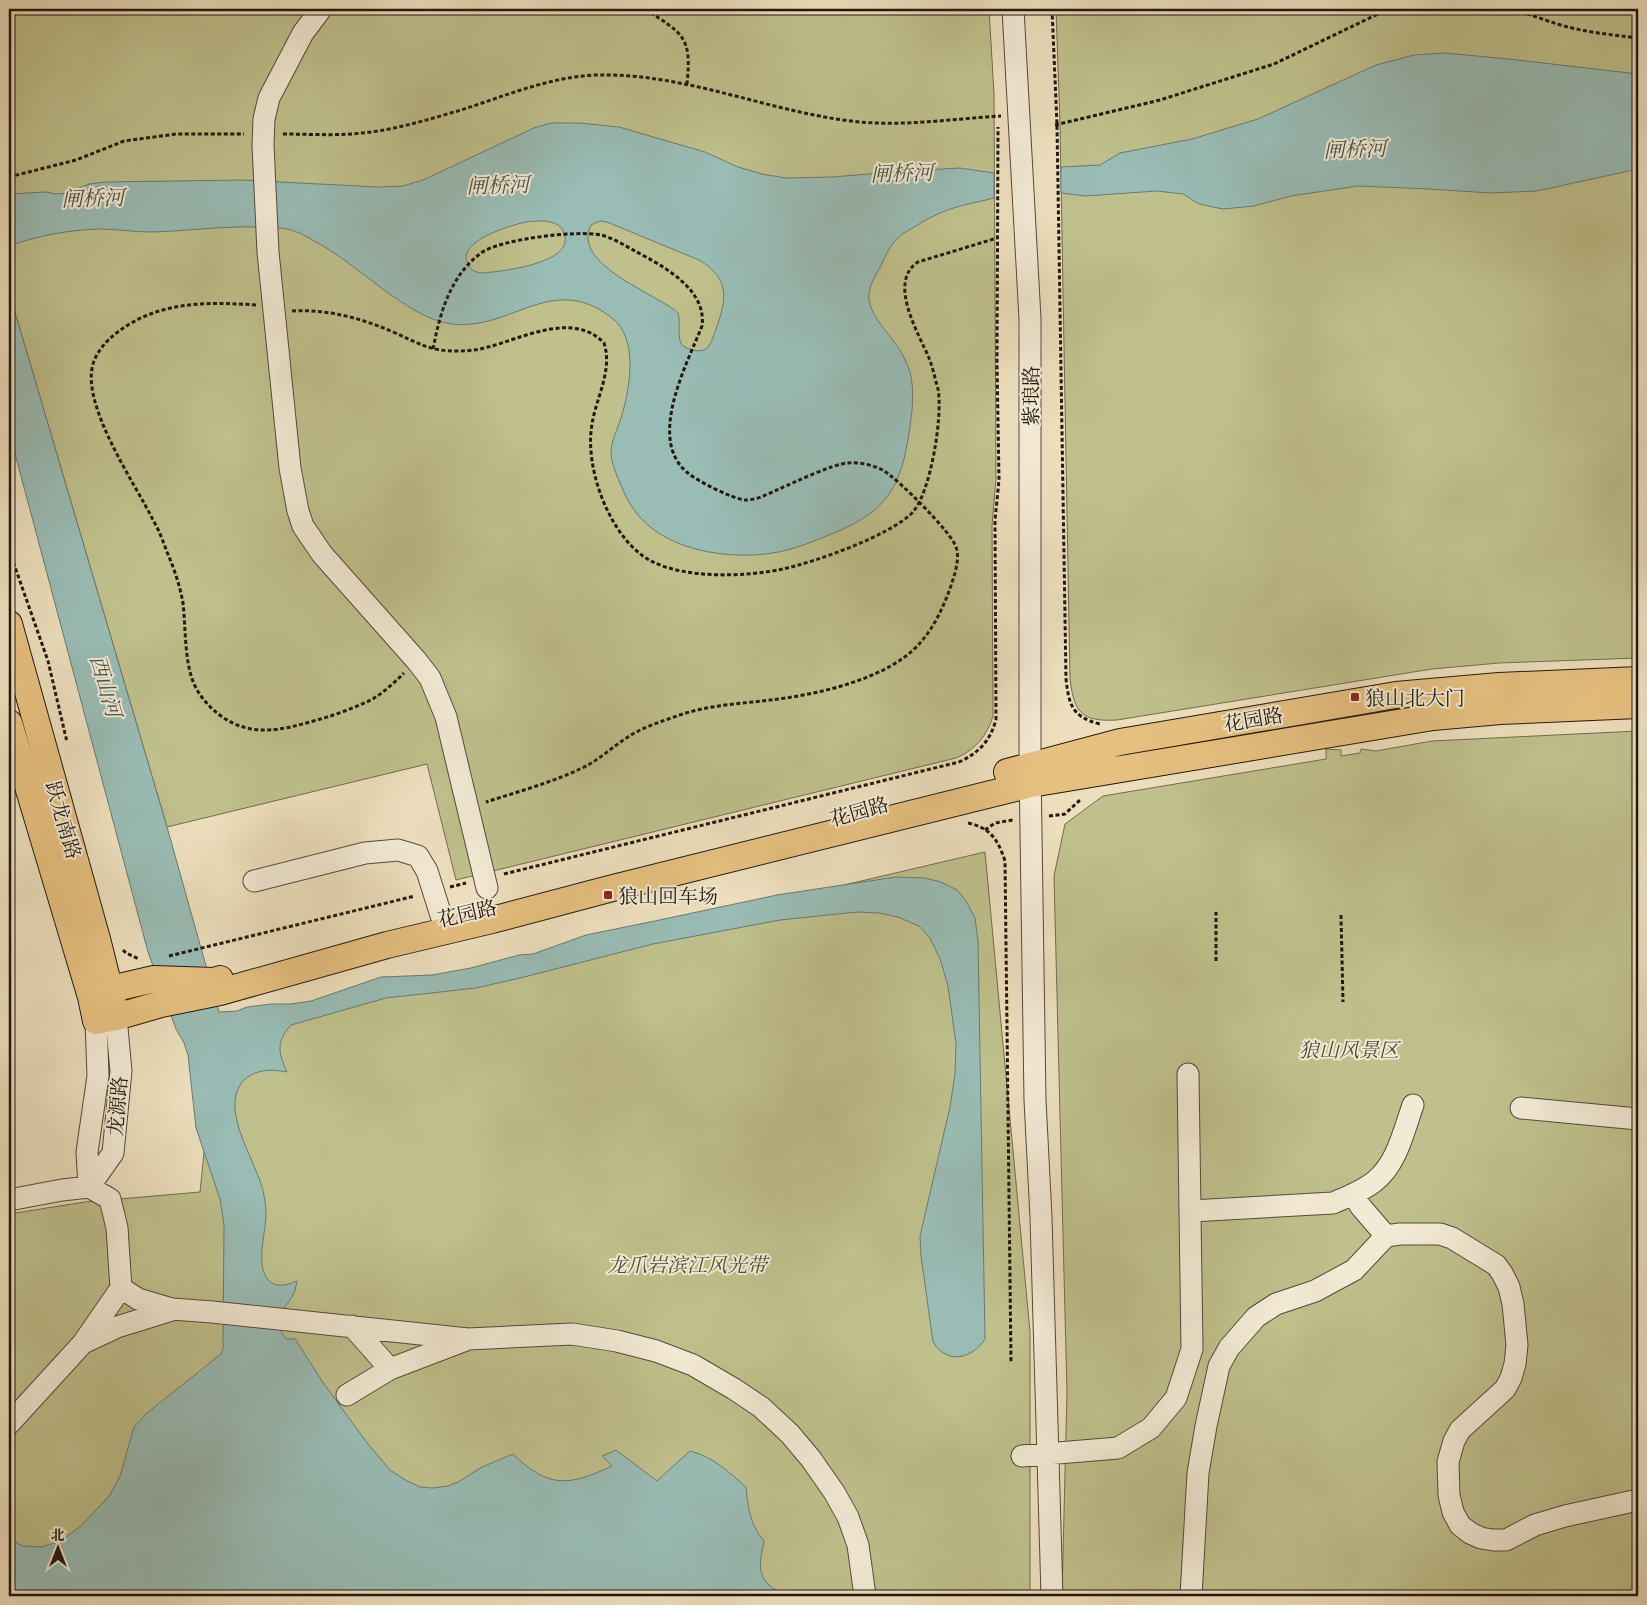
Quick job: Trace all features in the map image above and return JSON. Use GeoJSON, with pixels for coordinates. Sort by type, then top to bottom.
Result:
{"type":"FeatureCollection","features":[{"type":"Feature","properties":{"kind":"main road","name":"跃龙南路"},"geometry":{"type":"LineString","coordinates":[[9,624],[103,1006]]}},
{"type":"Feature","properties":{"kind":"main road","name":"花园路"},"geometry":{"type":"LineString","coordinates":[[1031,775],[1120,742],[1396,695],[1499,686],[1638,680]]}},
{"type":"Feature","properties":{"kind":"main road","name":"花园路"},"geometry":{"type":"LineString","coordinates":[[103,1006],[161,1004],[217,986],[387,945],[491,908],[701,855],[923,793],[1031,775],[1433,717],[1500,711],[1638,705]]}},
{"type":"Feature","properties":{"kind":"main road","name":"跃龙南路"},"geometry":{"type":"LineString","coordinates":[[9,723],[103,1006]]}},
{"type":"Feature","properties":{"kind":"main road","name":"花园路"},"geometry":{"type":"LineString","coordinates":[[103,1006],[159,968],[217,986]]}},
{"type":"Feature","properties":{"kind":"street"},"geometry":{"type":"LineString","coordinates":[[321,9],[303,33],[269,98],[264,119],[263,144],[268,252],[290,468],[298,511],[303,526],[322,554],[430,678],[446,717],[468,808],[483,882]]}},
{"type":"Feature","properties":{"kind":"street","name":"紫琅路"},"geometry":{"type":"LineString","coordinates":[[1013,9],[1030,319],[1031,775],[1035,1100],[1041,1218],[1052,1596]]}},
{"type":"Feature","properties":{"kind":"street"},"geometry":{"type":"LineString","coordinates":[[254,881],[365,853],[398,850],[418,856],[427,871],[445,924]]}},
{"type":"Feature","properties":{"kind":"street","name":"龙源路"},"geometry":{"type":"LineString","coordinates":[[89,1187],[87,1152],[98,1076],[103,1006]]}},
{"type":"Feature","properties":{"kind":"street"},"geometry":{"type":"LineString","coordinates":[[1022,1456],[1118,1448],[1152,1428],[1176,1398],[1192,1349],[1188,1074]]}},
{"type":"Feature","properties":{"kind":"street"},"geometry":{"type":"LineString","coordinates":[[1191,1211],[1333,1203],[1353,1194],[1376,1181],[1390,1165],[1413,1105]]}},
{"type":"Feature","properties":{"kind":"street"},"geometry":{"type":"LineString","coordinates":[[1521,1108],[1638,1119]]}},
{"type":"Feature","properties":{"kind":"street"},"geometry":{"type":"LineString","coordinates":[[9,1200],[89,1187],[110,1200],[117,1228],[121,1288],[83,1343],[9,1424]]}},
{"type":"Feature","properties":{"kind":"street"},"geometry":{"type":"LineString","coordinates":[[1353,1194],[1361,1207],[1386,1236]]}},
{"type":"Feature","properties":{"kind":"street"},"geometry":{"type":"LineString","coordinates":[[1191,1591],[1198,1473],[1206,1426],[1220,1366],[1229,1348],[1256,1316],[1276,1304],[1315,1291],[1354,1270],[1386,1236],[1440,1234],[1452,1238],[1496,1265],[1502,1272],[1509,1288],[1513,1304],[1517,1345],[1511,1378],[1504,1389],[1460,1430],[1454,1441],[1448,1462],[1449,1495],[1453,1512],[1460,1525],[1470,1533],[1481,1538],[1506,1540],[1535,1525],[1638,1500]]}},
{"type":"Feature","properties":{"kind":"street"},"geometry":{"type":"LineString","coordinates":[[121,1288],[138,1299],[172,1310],[212,1312],[468,1338],[572,1334],[617,1341],[656,1351],[693,1365],[761,1407],[790,1434],[811,1459],[834,1492],[848,1517],[858,1545],[865,1596]]}},
{"type":"Feature","properties":{"kind":"street"},"geometry":{"type":"LineString","coordinates":[[83,1343],[117,1327],[172,1310]]}},
{"type":"Feature","properties":{"kind":"street"},"geometry":{"type":"LineString","coordinates":[[352,1326],[390,1369]]}},
{"type":"Feature","properties":{"kind":"street"},"geometry":{"type":"LineString","coordinates":[[348,1395],[390,1369],[468,1338]]}},
{"type":"Feature","properties":{"kind":"path"},"geometry":{"type":"LineString","coordinates":[[645,9],[673,28],[685,42],[689,57],[687,84]]}},
{"type":"Feature","properties":{"kind":"path"},"geometry":{"type":"LineString","coordinates":[[1052,9],[1056,125],[1066,679],[1073,709],[1089,721],[1101,724]]}},
{"type":"Feature","properties":{"kind":"path"},"geometry":{"type":"LineString","coordinates":[[1056,125],[1160,100],[1274,64],[1380,13],[1393,9]]}},
{"type":"Feature","properties":{"kind":"path"},"geometry":{"type":"LineString","coordinates":[[1508,9],[1528,13],[1569,27],[1638,38]]}},
{"type":"Feature","properties":{"kind":"path"},"geometry":{"type":"LineString","coordinates":[[9,177],[76,160],[124,141],[176,134],[263,144],[330,134],[363,133],[462,110],[530,87],[572,78],[615,75],[687,84],[845,121],[902,124],[1003,116]]}},
{"type":"Feature","properties":{"kind":"path"},"geometry":{"type":"LineString","coordinates":[[448,888],[483,882],[959,762],[969,758],[987,742],[994,731],[996,719],[995,520],[998,480],[997,107]]}},
{"type":"Feature","properties":{"kind":"path"},"geometry":{"type":"LineString","coordinates":[[433,349],[442,308],[454,283],[474,260],[486,250],[500,244],[555,236],[593,234],[614,240],[668,270],[683,282],[700,306],[703,318],[702,326],[680,384],[670,421],[672,452],[676,460],[688,473],[727,494],[744,500],[763,497],[781,488],[847,463],[859,463],[884,471],[903,487],[953,539],[956,546],[957,565],[947,596],[930,631],[919,645],[903,659],[888,668],[858,680],[815,693],[714,707],[680,715],[629,736],[580,769],[468,808]]}},
{"type":"Feature","properties":{"kind":"path"},"geometry":{"type":"LineString","coordinates":[[416,660],[389,688],[371,700],[332,716],[294,726],[271,730],[246,729],[228,721],[211,708],[195,685],[188,654],[182,603],[170,559],[153,520],[101,420],[92,383],[93,365],[101,348],[120,331],[134,322],[160,310],[189,304],[240,304],[317,311],[356,318],[421,346],[446,351],[473,350],[542,330],[558,328],[581,330],[599,338],[604,344],[607,359],[591,426],[590,454],[597,486],[609,512],[626,537],[648,559],[660,565],[694,573],[765,572],[818,560],[870,538],[911,514],[919,502],[929,472],[939,426],[940,406],[938,390],[930,361],[907,306],[905,284],[907,274],[912,266],[918,262],[998,238]]}},
{"type":"Feature","properties":{"kind":"path"},"geometry":{"type":"LineString","coordinates":[[958,822],[978,825],[995,837],[1005,861],[1010,1363]]}},
{"type":"Feature","properties":{"kind":"path"},"geometry":{"type":"LineString","coordinates":[[159,968],[207,947],[419,895]]}},
{"type":"Feature","properties":{"kind":"path"},"geometry":{"type":"LineString","coordinates":[[1216,912],[1216,961]]}},
{"type":"Feature","properties":{"kind":"path"},"geometry":{"type":"LineString","coordinates":[[1341,915],[1343,1002]]}},
{"type":"Feature","properties":{"kind":"green space"},"geometry":{"type":"Polygon","coordinates":[[[9,9],[989,9],[994,94],[996,479],[992,526],[993,716],[984,736],[969,751],[956,758],[456,880],[427,764],[167,827],[9,292],[9,9]]]}},
{"type":"Feature","properties":{"kind":"green space"},"geometry":{"type":"Polygon","coordinates":[[[1056,9],[1638,9],[1638,658],[1499,663],[1432,669],[1117,720],[1095,719],[1082,713],[1074,700],[1070,679],[1060,124],[1056,9]]]}},
{"type":"Feature","properties":{"kind":"green space","name":"狼山风景区"},"geometry":{"type":"Polygon","coordinates":[[[1638,731],[1638,1596],[1062,1596],[1067,1393],[1054,876],[1065,824],[1103,796],[1326,759],[1326,749],[1341,750],[1341,756],[1360,753],[1361,749],[1376,751],[1432,741],[1638,731]]]}},
{"type":"Feature","properties":{"kind":"green space","name":"龙爪岩滨江风光带"},"geometry":{"type":"Polygon","coordinates":[[[985,852],[1030,1332],[1030,1596],[9,1596],[9,1214],[85,1202],[200,1192],[211,1084],[209,1043],[592,944],[985,852]]]}},
{"type":"Feature","properties":{"kind":"water","name":"闸桥河"},"geometry":{"type":"Polygon","coordinates":[[[1445,53],[1638,74],[1638,169],[1537,191],[1490,193],[1358,186],[1291,196],[1254,206],[1223,209],[1199,204],[1183,194],[1157,191],[1085,196],[1061,193],[1061,167],[1100,165],[1120,153],[1192,139],[1258,119],[1376,65],[1414,55],[1445,53]]]}},
{"type":"Feature","properties":{"kind":"water","name":"闸桥河"},"geometry":{"type":"Polygon","coordinates":[[[551,123],[580,123],[619,127],[705,152],[738,167],[786,178],[832,177],[960,168],[994,173],[994,198],[943,212],[904,233],[891,246],[871,285],[869,292],[870,306],[878,321],[905,359],[912,379],[913,395],[909,433],[900,472],[893,487],[874,511],[844,529],[811,542],[780,552],[756,555],[719,554],[701,550],[666,538],[651,528],[639,516],[628,500],[616,473],[611,454],[629,379],[629,351],[626,338],[621,327],[612,318],[590,305],[570,300],[551,301],[474,324],[452,324],[435,320],[400,301],[332,251],[295,231],[278,228],[231,227],[152,232],[105,229],[87,230],[41,236],[9,246],[9,194],[68,193],[89,184],[106,182],[241,180],[378,187],[403,186],[423,180],[534,128],[551,123]],[[531,221],[498,230],[488,235],[470,247],[466,254],[468,264],[476,272],[490,272],[532,265],[557,254],[564,246],[565,237],[563,230],[558,225],[545,221],[531,221]],[[600,221],[591,225],[588,239],[593,253],[604,265],[619,276],[678,313],[679,336],[683,345],[693,350],[700,351],[706,349],[720,318],[724,299],[721,282],[716,274],[699,260],[607,222],[600,221]]]}},
{"type":"Feature","properties":{"kind":"water","name":"西山河"},"geometry":{"type":"Polygon","coordinates":[[[9,292],[167,827],[219,1012],[237,1011],[247,1007],[271,1004],[311,1001],[381,977],[432,975],[471,968],[519,955],[533,954],[586,935],[777,895],[896,877],[925,878],[941,882],[957,890],[966,901],[975,918],[978,941],[985,1339],[980,1346],[967,1355],[959,1357],[945,1354],[933,1342],[921,1256],[920,1236],[950,1107],[955,1074],[956,1044],[948,986],[940,959],[930,938],[919,926],[898,917],[879,913],[857,912],[780,920],[653,944],[476,988],[386,998],[291,1025],[283,1037],[280,1047],[280,1053],[287,1072],[270,1070],[249,1076],[244,1080],[237,1092],[235,1106],[237,1120],[265,1200],[266,1214],[262,1261],[265,1275],[271,1283],[279,1285],[297,1281],[292,1298],[281,1311],[281,1331],[286,1339],[295,1339],[324,1384],[368,1444],[390,1470],[420,1487],[433,1488],[448,1486],[458,1482],[482,1467],[513,1454],[538,1473],[560,1481],[597,1473],[612,1466],[602,1456],[616,1450],[657,1481],[690,1451],[698,1453],[720,1466],[746,1487],[750,1516],[764,1541],[760,1567],[761,1573],[769,1585],[786,1596],[9,1596],[9,1538],[22,1546],[42,1547],[60,1541],[80,1527],[110,1495],[120,1476],[134,1427],[147,1413],[221,1354],[223,1349],[224,1225],[220,1199],[196,1128],[188,1055],[176,1029],[148,952],[9,431],[9,292]]]}},
{"type":"Feature","properties":{"kind":"place","name":"狼山北大门"},"geometry":{"type":"Point","coordinates":[1355,697]}},
{"type":"Feature","properties":{"kind":"place","name":"狼山回车场"},"geometry":{"type":"Point","coordinates":[608,895]}}]}
